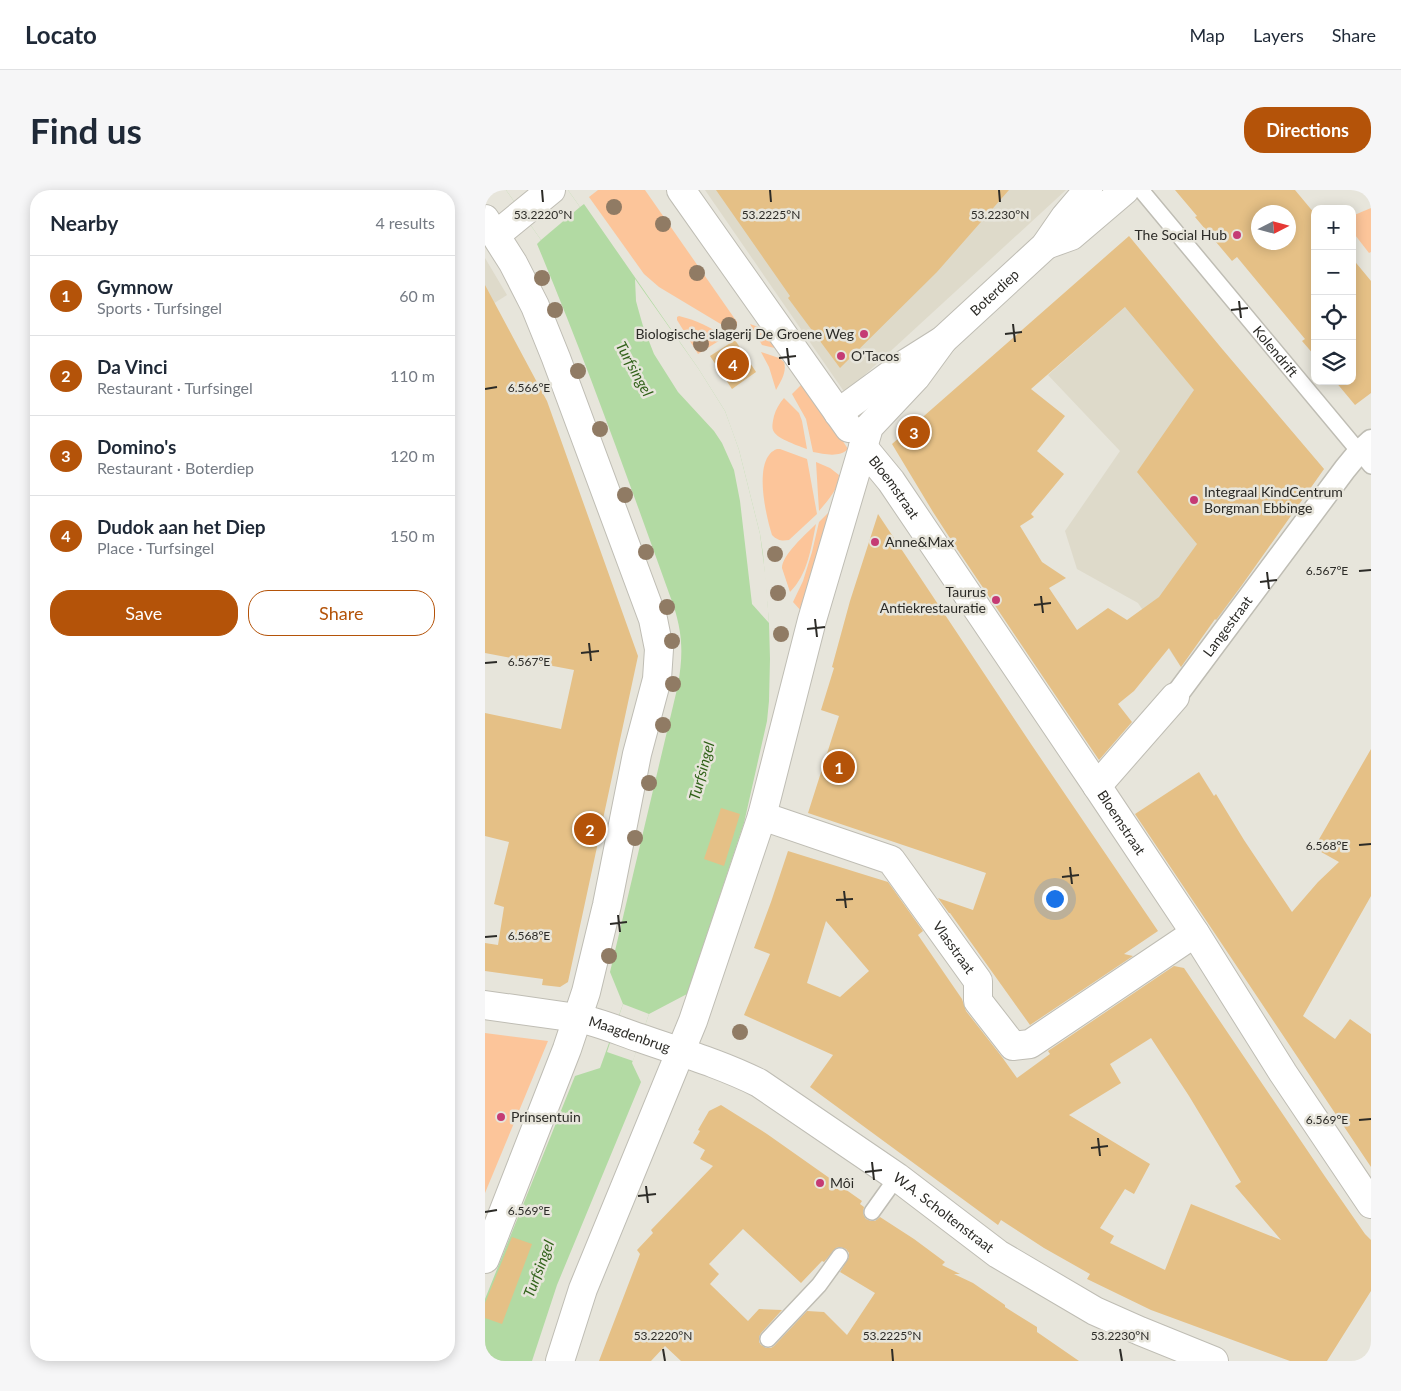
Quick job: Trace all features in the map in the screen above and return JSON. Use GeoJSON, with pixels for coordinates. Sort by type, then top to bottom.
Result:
{"type":"FeatureCollection","features":[{"type":"Feature","properties":{"kind":"street"},"geometry":{"type":"LineString","coordinates":[[485,1259],[567,1049],[586,992],[605,914],[637,754],[657,680],[659,664],[659,649],[653,620],[557,358],[535,306],[509,256],[489,232],[523,214],[551,190]]}},
{"type":"Feature","properties":{"kind":"street"},"geometry":{"type":"LineString","coordinates":[[560,1361],[583,1289],[693,1020],[762,816],[812,620],[863,447],[681,190]]}},
{"type":"Feature","properties":{"kind":"street","name":"Boterdiep"},"geometry":{"type":"LineString","coordinates":[[838,413],[905,364],[943,340],[1045,246],[1065,217],[1088,190]]}},
{"type":"Feature","properties":{"kind":"street","name":"Boterdiep"},"geometry":{"type":"LineString","coordinates":[[1045,246],[1071,236],[1125,190]]}},
{"type":"Feature","properties":{"kind":"street","name":"Boterdiep"},"geometry":{"type":"LineString","coordinates":[[863,447],[869,427],[916,377],[943,340]]}},
{"type":"Feature","properties":{"kind":"street","name":"Bloemstraat"},"geometry":{"type":"LineString","coordinates":[[863,447],[896,490],[1097,786],[1195,934],[1283,1073],[1371,1204]]}},
{"type":"Feature","properties":{"kind":"street","name":"Langestraat"},"geometry":{"type":"LineString","coordinates":[[1097,786],[1175,697],[1345,469],[1367,453]]}},
{"type":"Feature","properties":{"kind":"street","name":"Vlasstraat"},"geometry":{"type":"LineString","coordinates":[[762,816],[891,860],[978,981],[978,1001],[1013,1046],[1030,1044],[1195,934]]}},
{"type":"Feature","properties":{"kind":"street","name":"Maagdenbrug"},"geometry":{"type":"LineString","coordinates":[[485,1005],[577,1018],[680,1052]]}},
{"type":"Feature","properties":{"kind":"street","name":"W.A. Scholtenstraat"},"geometry":{"type":"LineString","coordinates":[[680,1052],[726,1068],[759,1084],[897,1177],[998,1254],[1084,1305],[1140,1331],[1214,1361]]}},
{"type":"Feature","properties":{"kind":"lane","name":"Kolendrift"},"geometry":{"type":"LineString","coordinates":[[1141,190],[1367,453]]}},
{"type":"Feature","properties":{"kind":"lane"},"geometry":{"type":"LineString","coordinates":[[872,1212],[897,1177]]}},
{"type":"Feature","properties":{"kind":"lane"},"geometry":{"type":"LineString","coordinates":[[767,1339],[819,1285],[840,1256]]}},
{"type":"Feature","properties":{"kind":"shaded area"},"geometry":{"type":"Polygon","coordinates":[[[598,190],[645,190],[737,322],[737,326],[729,329],[659,287],[644,274],[589,197],[598,190]]]}},
{"type":"Feature","properties":{"kind":"shaded area"},"geometry":{"type":"Polygon","coordinates":[[[705,190],[1066,190],[845,393],[705,190]]]}},
{"type":"Feature","properties":{"kind":"shaded area"},"geometry":{"type":"Polygon","coordinates":[[[1371,208],[1371,252],[1369,253],[1356,236],[1356,214],[1371,208]]]}},
{"type":"Feature","properties":{"kind":"shaded area"},"geometry":{"type":"Polygon","coordinates":[[[485,258],[507,295],[485,309],[485,258]]]}},
{"type":"Feature","properties":{"kind":"shaded area","name":"Integraal KindCentrum Borgman Ebbinge"},"geometry":{"type":"Polygon","coordinates":[[[1125,307],[1223,350],[1324,469],[1217,620],[1215,619],[1181,667],[1138,603],[1077,569],[1065,531],[1120,451],[1048,375],[1125,307]]]}},
{"type":"Feature","properties":{"kind":"shaded area"},"geometry":{"type":"Polygon","coordinates":[[[679,316],[703,324],[725,337],[698,354],[677,320],[679,316]]]}},
{"type":"Feature","properties":{"kind":"shaded area"},"geometry":{"type":"Polygon","coordinates":[[[750,324],[767,330],[783,350],[762,345],[750,324]]]}},
{"type":"Feature","properties":{"kind":"shaded area"},"geometry":{"type":"Polygon","coordinates":[[[761,352],[779,358],[784,362],[782,380],[776,390],[769,367],[761,352]]]}},
{"type":"Feature","properties":{"kind":"shaded area"},"geometry":{"type":"Polygon","coordinates":[[[804,382],[848,449],[844,452],[831,455],[813,452],[806,419],[792,394],[804,382]]]}},
{"type":"Feature","properties":{"kind":"shaded area"},"geometry":{"type":"Polygon","coordinates":[[[784,398],[799,413],[807,449],[784,440],[776,435],[773,430],[775,413],[784,398]]]}},
{"type":"Feature","properties":{"kind":"shaded area"},"geometry":{"type":"Polygon","coordinates":[[[777,449],[807,459],[817,514],[789,540],[778,539],[772,535],[764,502],[763,475],[765,464],[769,454],[777,449]]]}},
{"type":"Feature","properties":{"kind":"shaded area"},"geometry":{"type":"Polygon","coordinates":[[[816,462],[830,468],[839,475],[835,490],[819,511],[816,462]]]}},
{"type":"Feature","properties":{"kind":"shaded area"},"geometry":{"type":"Polygon","coordinates":[[[833,508],[803,613],[793,602],[803,581],[819,522],[833,508]]]}},
{"type":"Feature","properties":{"kind":"shaded area"},"geometry":{"type":"Polygon","coordinates":[[[816,524],[805,569],[790,592],[782,568],[783,563],[795,545],[816,524]]]}},
{"type":"Feature","properties":{"kind":"shaded area","name":"Prinsentuin"},"geometry":{"type":"Polygon","coordinates":[[[485,1033],[548,1041],[485,1193],[485,1033]]]}},
{"type":"Feature","properties":{"kind":"water","name":"Turfsingel"},"geometry":{"type":"Polygon","coordinates":[[[506,190],[568,190],[580,207],[584,204],[698,368],[725,411],[739,450],[760,534],[769,623],[770,659],[767,721],[744,823],[687,994],[649,1014],[632,1063],[641,1082],[557,1285],[532,1361],[485,1361],[485,1299],[575,1076],[600,1068],[623,1004],[610,972],[678,685],[681,646],[674,607],[591,379],[537,244],[541,240],[506,190]]]}},
{"type":"Feature","properties":{"kind":"pier"},"geometry":{"type":"Polygon","coordinates":[[[506,190],[568,190],[580,207],[541,240],[506,190]]]}},
{"type":"Feature","properties":{"kind":"pier"},"geometry":{"type":"Polygon","coordinates":[[[635,279],[698,368],[725,411],[739,450],[760,534],[769,623],[752,604],[740,501],[734,470],[722,443],[714,431],[678,392],[654,354],[636,301],[635,279]]]}},
{"type":"Feature","properties":{"kind":"pier"},"geometry":{"type":"Polygon","coordinates":[[[623,1004],[649,1014],[633,1061],[607,1052],[623,1004]]]}},
{"type":"Feature","properties":{"kind":"building"},"geometry":{"type":"Polygon","coordinates":[[[716,190],[1009,190],[937,272],[840,368],[788,298],[790,296],[716,190]]]}},
{"type":"Feature","properties":{"kind":"building"},"geometry":{"type":"Polygon","coordinates":[[[1175,190],[1295,190],[1311,209],[1311,351],[1302,341],[1305,339],[1237,257],[1232,261],[1195,217],[1197,216],[1175,190]]]}},
{"type":"Feature","properties":{"kind":"building"},"geometry":{"type":"Polygon","coordinates":[[[1129,236],[1324,469],[1181,667],[1169,648],[1134,691],[1118,704],[1132,722],[1099,760],[957,549],[892,444],[1129,236]],[[1125,307],[1031,389],[1065,416],[1037,451],[1064,474],[1031,514],[1034,517],[1020,526],[1042,562],[1066,578],[1049,588],[1077,630],[1108,608],[1127,620],[1159,597],[1197,544],[1137,472],[1194,390],[1125,307]]]}},
{"type":"Feature","properties":{"kind":"building"},"geometry":{"type":"Polygon","coordinates":[[[1356,263],[1371,281],[1371,393],[1355,405],[1338,385],[1356,385],[1356,263]]]}},
{"type":"Feature","properties":{"kind":"building"},"geometry":{"type":"Polygon","coordinates":[[[485,285],[547,401],[638,656],[568,982],[560,987],[542,985],[543,979],[485,971],[485,943],[498,945],[504,907],[494,904],[509,842],[485,836],[485,713],[561,729],[574,670],[485,653],[485,285]]]}},
{"type":"Feature","properties":{"kind":"building"},"geometry":{"type":"Polygon","coordinates":[[[735,340],[756,372],[732,389],[710,356],[735,340]]]}},
{"type":"Feature","properties":{"kind":"building"},"geometry":{"type":"Polygon","coordinates":[[[878,514],[1158,931],[1124,954],[1133,956],[1030,1025],[938,898],[973,910],[986,873],[808,813],[839,716],[821,710],[834,668],[832,667],[850,601],[878,514]]]}},
{"type":"Feature","properties":{"kind":"building"},"geometry":{"type":"Polygon","coordinates":[[[1371,749],[1371,896],[1303,1016],[1335,1039],[1350,1019],[1371,1034],[1371,1167],[1135,814],[1199,772],[1214,796],[1216,794],[1292,912],[1318,882],[1339,862],[1314,848],[1371,749]]]}},
{"type":"Feature","properties":{"kind":"building"},"geometry":{"type":"Polygon","coordinates":[[[721,808],[740,814],[724,866],[704,859],[721,808]]]}},
{"type":"Feature","properties":{"kind":"building"},"geometry":{"type":"Polygon","coordinates":[[[788,851],[888,882],[923,931],[918,935],[962,999],[966,1011],[1017,1078],[1050,1054],[1048,1051],[1174,966],[1184,968],[1326,1178],[1371,1240],[1371,1291],[1327,1361],[1290,1361],[1151,1310],[1087,1279],[1090,1274],[1044,1248],[1001,1220],[998,1225],[810,1087],[833,1055],[744,1015],[770,954],[754,948],[788,851]],[[826,921],[807,983],[840,997],[869,971],[826,921]],[[1151,1038],[1110,1064],[1121,1083],[1069,1115],[1150,1164],[1134,1194],[1125,1189],[1100,1228],[1114,1236],[1110,1243],[1165,1270],[1191,1204],[1281,1240],[1235,1186],[1241,1182],[1151,1038]]]}},
{"type":"Feature","properties":{"kind":"building"},"geometry":{"type":"Polygon","coordinates":[[[721,1105],[767,1134],[862,1201],[860,1204],[864,1207],[863,1212],[866,1219],[875,1221],[880,1217],[914,1239],[945,1262],[942,1265],[960,1274],[954,1274],[973,1283],[1005,1305],[1005,1307],[1037,1327],[1037,1332],[1079,1361],[681,1361],[665,1346],[651,1361],[599,1361],[640,1254],[637,1250],[653,1233],[651,1230],[713,1166],[700,1159],[705,1150],[693,1143],[709,1111],[721,1105]],[[743,1229],[709,1264],[719,1274],[710,1284],[748,1321],[759,1309],[782,1310],[759,1337],[759,1342],[766,1348],[774,1346],[807,1311],[824,1312],[847,1335],[875,1293],[840,1272],[849,1257],[849,1253],[846,1249],[840,1247],[836,1248],[801,1283],[743,1229]]]}},
{"type":"Feature","properties":{"kind":"building"},"geometry":{"type":"Polygon","coordinates":[[[512,1237],[532,1244],[502,1324],[485,1318],[485,1303],[512,1237]]]}},
{"type":"Feature","properties":{"kind":"place","name":"The Social Hub"},"geometry":{"type":"Point","coordinates":[1237,235]}},
{"type":"Feature","properties":{"kind":"place","name":"Biologische slagerij De Groene Weg"},"geometry":{"type":"Point","coordinates":[864,334]}},
{"type":"Feature","properties":{"kind":"place","name":"O'Tacos"},"geometry":{"type":"Point","coordinates":[841,356]}},
{"type":"Feature","properties":{"kind":"place","name":"Dudok aan het Diep"},"geometry":{"type":"Point","coordinates":[733,364]}},
{"type":"Feature","properties":{"kind":"place","name":"Domino's"},"geometry":{"type":"Point","coordinates":[914,432]}},
{"type":"Feature","properties":{"kind":"place","name":"Integraal KindCentrum Borgman Ebbinge"},"geometry":{"type":"Point","coordinates":[1194,500]}},
{"type":"Feature","properties":{"kind":"place","name":"Anne&Max"},"geometry":{"type":"Point","coordinates":[875,542]}},
{"type":"Feature","properties":{"kind":"place","name":"Taurus Antiekrestauratie"},"geometry":{"type":"Point","coordinates":[996,600]}},
{"type":"Feature","properties":{"kind":"place","name":"Gymnow"},"geometry":{"type":"Point","coordinates":[839,767]}},
{"type":"Feature","properties":{"kind":"place","name":"Da Vinci"},"geometry":{"type":"Point","coordinates":[590,829]}},
{"type":"Feature","properties":{"kind":"place","name":"Prinsentuin"},"geometry":{"type":"Point","coordinates":[501,1117]}},
{"type":"Feature","properties":{"kind":"place","name":"Môi"},"geometry":{"type":"Point","coordinates":[820,1183]}}]}
